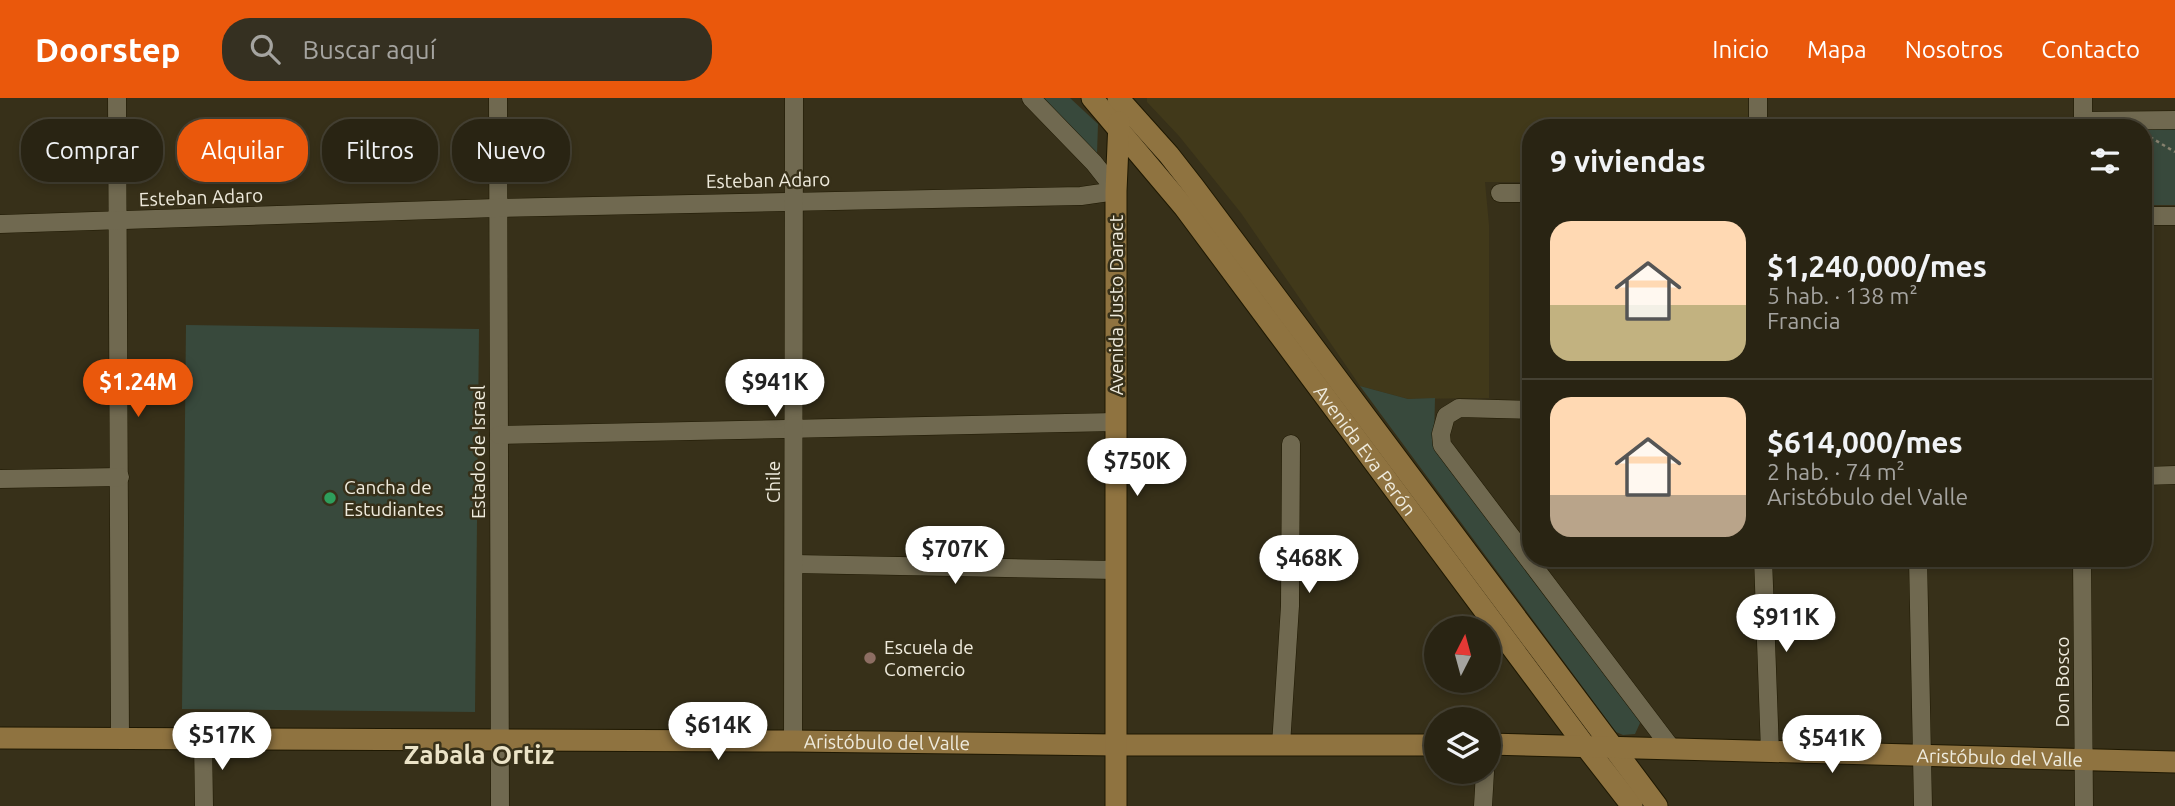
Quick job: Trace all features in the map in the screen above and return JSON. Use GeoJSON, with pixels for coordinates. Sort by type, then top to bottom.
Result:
{"type":"FeatureCollection","features":[{"type":"Feature","properties":{"kind":"main road","name":"Avenida Eva Perón"},"geometry":{"type":"LineString","coordinates":[[1092,98],[1184,207],[1632,806]]}},
{"type":"Feature","properties":{"kind":"main road","name":"Avenida Justo Daract"},"geometry":{"type":"LineString","coordinates":[[1116,806],[1116,191],[1119,98]]}},
{"type":"Feature","properties":{"kind":"main road","name":"Avenida Eva Perón"},"geometry":{"type":"LineString","coordinates":[[1119,98],[1202,198],[1657,806]]}},
{"type":"Feature","properties":{"kind":"main road","name":"Aristóbulo del Valle"},"geometry":{"type":"LineString","coordinates":[[0,738],[1424,745]]}},
{"type":"Feature","properties":{"kind":"main road","name":"Aristóbulo del Valle"},"geometry":{"type":"LineString","coordinates":[[1501,744],[2175,762]]}},
{"type":"Feature","properties":{"kind":"street"},"geometry":{"type":"LineString","coordinates":[[117,98],[120,739]]}},
{"type":"Feature","properties":{"kind":"street","name":"Estado de Israel"},"geometry":{"type":"LineString","coordinates":[[498,98],[496,208],[499,806]]}},
{"type":"Feature","properties":{"kind":"street","name":"Chile"},"geometry":{"type":"LineString","coordinates":[[793,741],[794,98]]}},
{"type":"Feature","properties":{"kind":"street"},"geometry":{"type":"LineString","coordinates":[[1031,98],[1094,163],[1116,191]]}},
{"type":"Feature","properties":{"kind":"street"},"geometry":{"type":"LineString","coordinates":[[1758,98],[1758,119]]}},
{"type":"Feature","properties":{"kind":"street"},"geometry":{"type":"LineString","coordinates":[[2083,98],[2083,119]]}},
{"type":"Feature","properties":{"kind":"street"},"geometry":{"type":"LineString","coordinates":[[2152,121],[2175,120]]}},
{"type":"Feature","properties":{"kind":"street","name":"Esteban Adaro"},"geometry":{"type":"LineString","coordinates":[[0,223],[117,222],[793,200],[1082,196],[1116,191]]}},
{"type":"Feature","properties":{"kind":"street"},"geometry":{"type":"LineString","coordinates":[[1500,193],[1522,193]]}},
{"type":"Feature","properties":{"kind":"street"},"geometry":{"type":"LineString","coordinates":[[2152,216],[2175,216]]}},
{"type":"Feature","properties":{"kind":"street"},"geometry":{"type":"LineString","coordinates":[[1522,410],[1458,408],[1446,416],[1441,434],[1442,445],[1522,550]]}},
{"type":"Feature","properties":{"kind":"street"},"geometry":{"type":"LineString","coordinates":[[499,435],[1116,422]]}},
{"type":"Feature","properties":{"kind":"street"},"geometry":{"type":"LineString","coordinates":[[1281,745],[1290,606],[1291,444]]}},
{"type":"Feature","properties":{"kind":"street"},"geometry":{"type":"LineString","coordinates":[[2152,476],[2175,475]]}},
{"type":"Feature","properties":{"kind":"street"},"geometry":{"type":"LineString","coordinates":[[0,479],[120,477]]}},
{"type":"Feature","properties":{"kind":"street"},"geometry":{"type":"LineString","coordinates":[[794,564],[1116,570]]}},
{"type":"Feature","properties":{"kind":"street"},"geometry":{"type":"LineString","coordinates":[[1535,567],[1672,748]]}},
{"type":"Feature","properties":{"kind":"street"},"geometry":{"type":"LineString","coordinates":[[1763,567],[1770,752]]}},
{"type":"Feature","properties":{"kind":"street"},"geometry":{"type":"LineString","coordinates":[[1918,567],[1923,806]]}},
{"type":"Feature","properties":{"kind":"street","name":"Don Bosco"},"geometry":{"type":"LineString","coordinates":[[2082,567],[2084,806]]}},
{"type":"Feature","properties":{"kind":"street"},"geometry":{"type":"LineString","coordinates":[[203,739],[204,806]]}},
{"type":"Feature","properties":{"kind":"street"},"geometry":{"type":"LineString","coordinates":[[1483,806],[1484,784]]}},
{"type":"Feature","properties":{"kind":"path"},"geometry":{"type":"LineString","coordinates":[[2152,139],[2175,152]]}},
{"type":"Feature","properties":{"kind":"shaded area"},"geometry":{"type":"Polygon","coordinates":[[[1147,98],[1748,98],[1748,119],[1522,119],[1522,182],[1485,182],[1489,225],[1489,398],[1408,399],[1360,386],[1241,213],[1179,136],[1147,102],[1147,98]]]}},
{"type":"Feature","properties":{"kind":"green space"},"geometry":{"type":"Polygon","coordinates":[[[1041,98],[1070,98],[1098,124],[1097,154],[1041,98]]]}},
{"type":"Feature","properties":{"kind":"green space"},"geometry":{"type":"Polygon","coordinates":[[[2152,129],[2175,129],[2175,205],[2152,205],[2152,129]]]}},
{"type":"Feature","properties":{"kind":"green space"},"geometry":{"type":"Polygon","coordinates":[[[186,325],[479,329],[475,712],[182,709],[186,325]]]}},
{"type":"Feature","properties":{"kind":"green space"},"geometry":{"type":"Polygon","coordinates":[[[1360,386],[1408,399],[1435,398],[1434,440],[1522,558],[1522,567],[1528,567],[1637,713],[1640,723],[1635,734],[1623,735],[1616,732],[1360,386]]]}},
{"type":"Feature","properties":{"kind":"place","name":"Cancha de Estudiantes"},"geometry":{"type":"Point","coordinates":[330,498]}},
{"type":"Feature","properties":{"kind":"place","name":"Escuela de Comercio"},"geometry":{"type":"Point","coordinates":[870,658]}},
{"type":"Feature","properties":{"kind":"district","name":"Zabala Ortiz"},"geometry":{"type":"Point","coordinates":[479,754]}}]}
